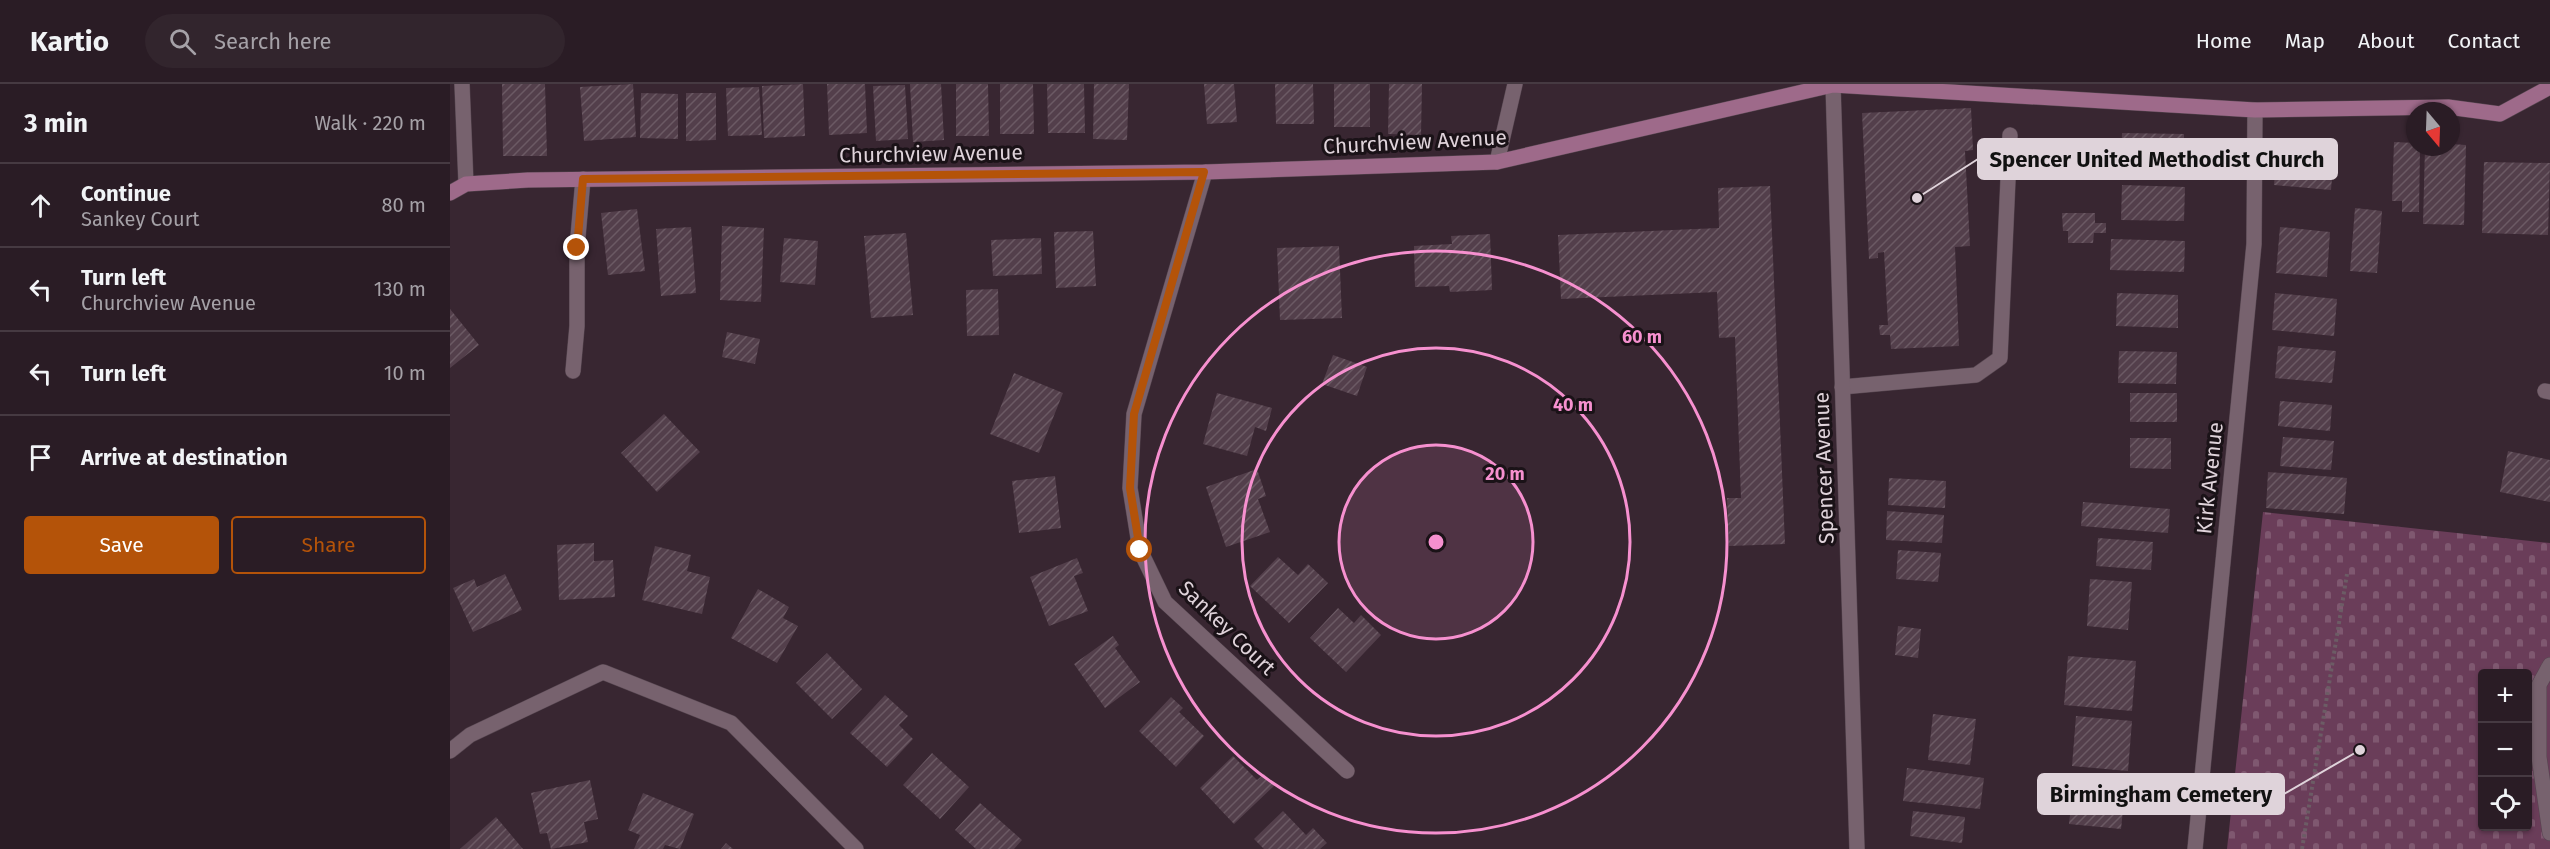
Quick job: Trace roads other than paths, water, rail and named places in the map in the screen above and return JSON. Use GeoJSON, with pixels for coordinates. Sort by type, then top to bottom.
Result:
{"type":"FeatureCollection","features":[{"type":"Feature","properties":{"kind":"street"},"geometry":{"type":"LineString","coordinates":[[462,84],[466,184]]}},
{"type":"Feature","properties":{"kind":"street"},"geometry":{"type":"LineString","coordinates":[[1497,162],[1515,84]]}},
{"type":"Feature","properties":{"kind":"street","name":"Churchview Avenue"},"geometry":{"type":"LineString","coordinates":[[450,193],[466,184],[583,179],[1204,172],[1497,162],[1833,85],[2255,110],[2448,107],[2500,114],[2550,85]]}},
{"type":"Feature","properties":{"kind":"street","name":"Spencer Avenue"},"geometry":{"type":"LineString","coordinates":[[1833,85],[1857,849]]}},
{"type":"Feature","properties":{"kind":"street","name":"Kirk Avenue"},"geometry":{"type":"LineString","coordinates":[[2194,849],[2254,244],[2255,110]]}},
{"type":"Feature","properties":{"kind":"street"},"geometry":{"type":"LineString","coordinates":[[1842,387],[1976,375],[2000,358],[2010,135]]}},
{"type":"Feature","properties":{"kind":"street","name":"Sankey Court"},"geometry":{"type":"LineString","coordinates":[[1204,172],[1134,414],[1130,488],[1140,550],[1165,602],[1347,771]]}},
{"type":"Feature","properties":{"kind":"street"},"geometry":{"type":"LineString","coordinates":[[573,371],[577,326],[577,248],[583,179]]}},
{"type":"Feature","properties":{"kind":"street"},"geometry":{"type":"LineString","coordinates":[[2550,666],[2539,685],[2539,757],[2550,833]]}},
{"type":"Feature","properties":{"kind":"street"},"geometry":{"type":"LineString","coordinates":[[450,751],[470,735],[603,672],[731,723],[856,849]]}},
{"type":"Feature","properties":{"kind":"place","name":"Spencer United Methodist Church"},"geometry":{"type":"Point","coordinates":[1917,198]}},
{"type":"Feature","properties":{"kind":"place","name":"Birmingham Cemetery"},"geometry":{"type":"Point","coordinates":[2360,750]}}]}
